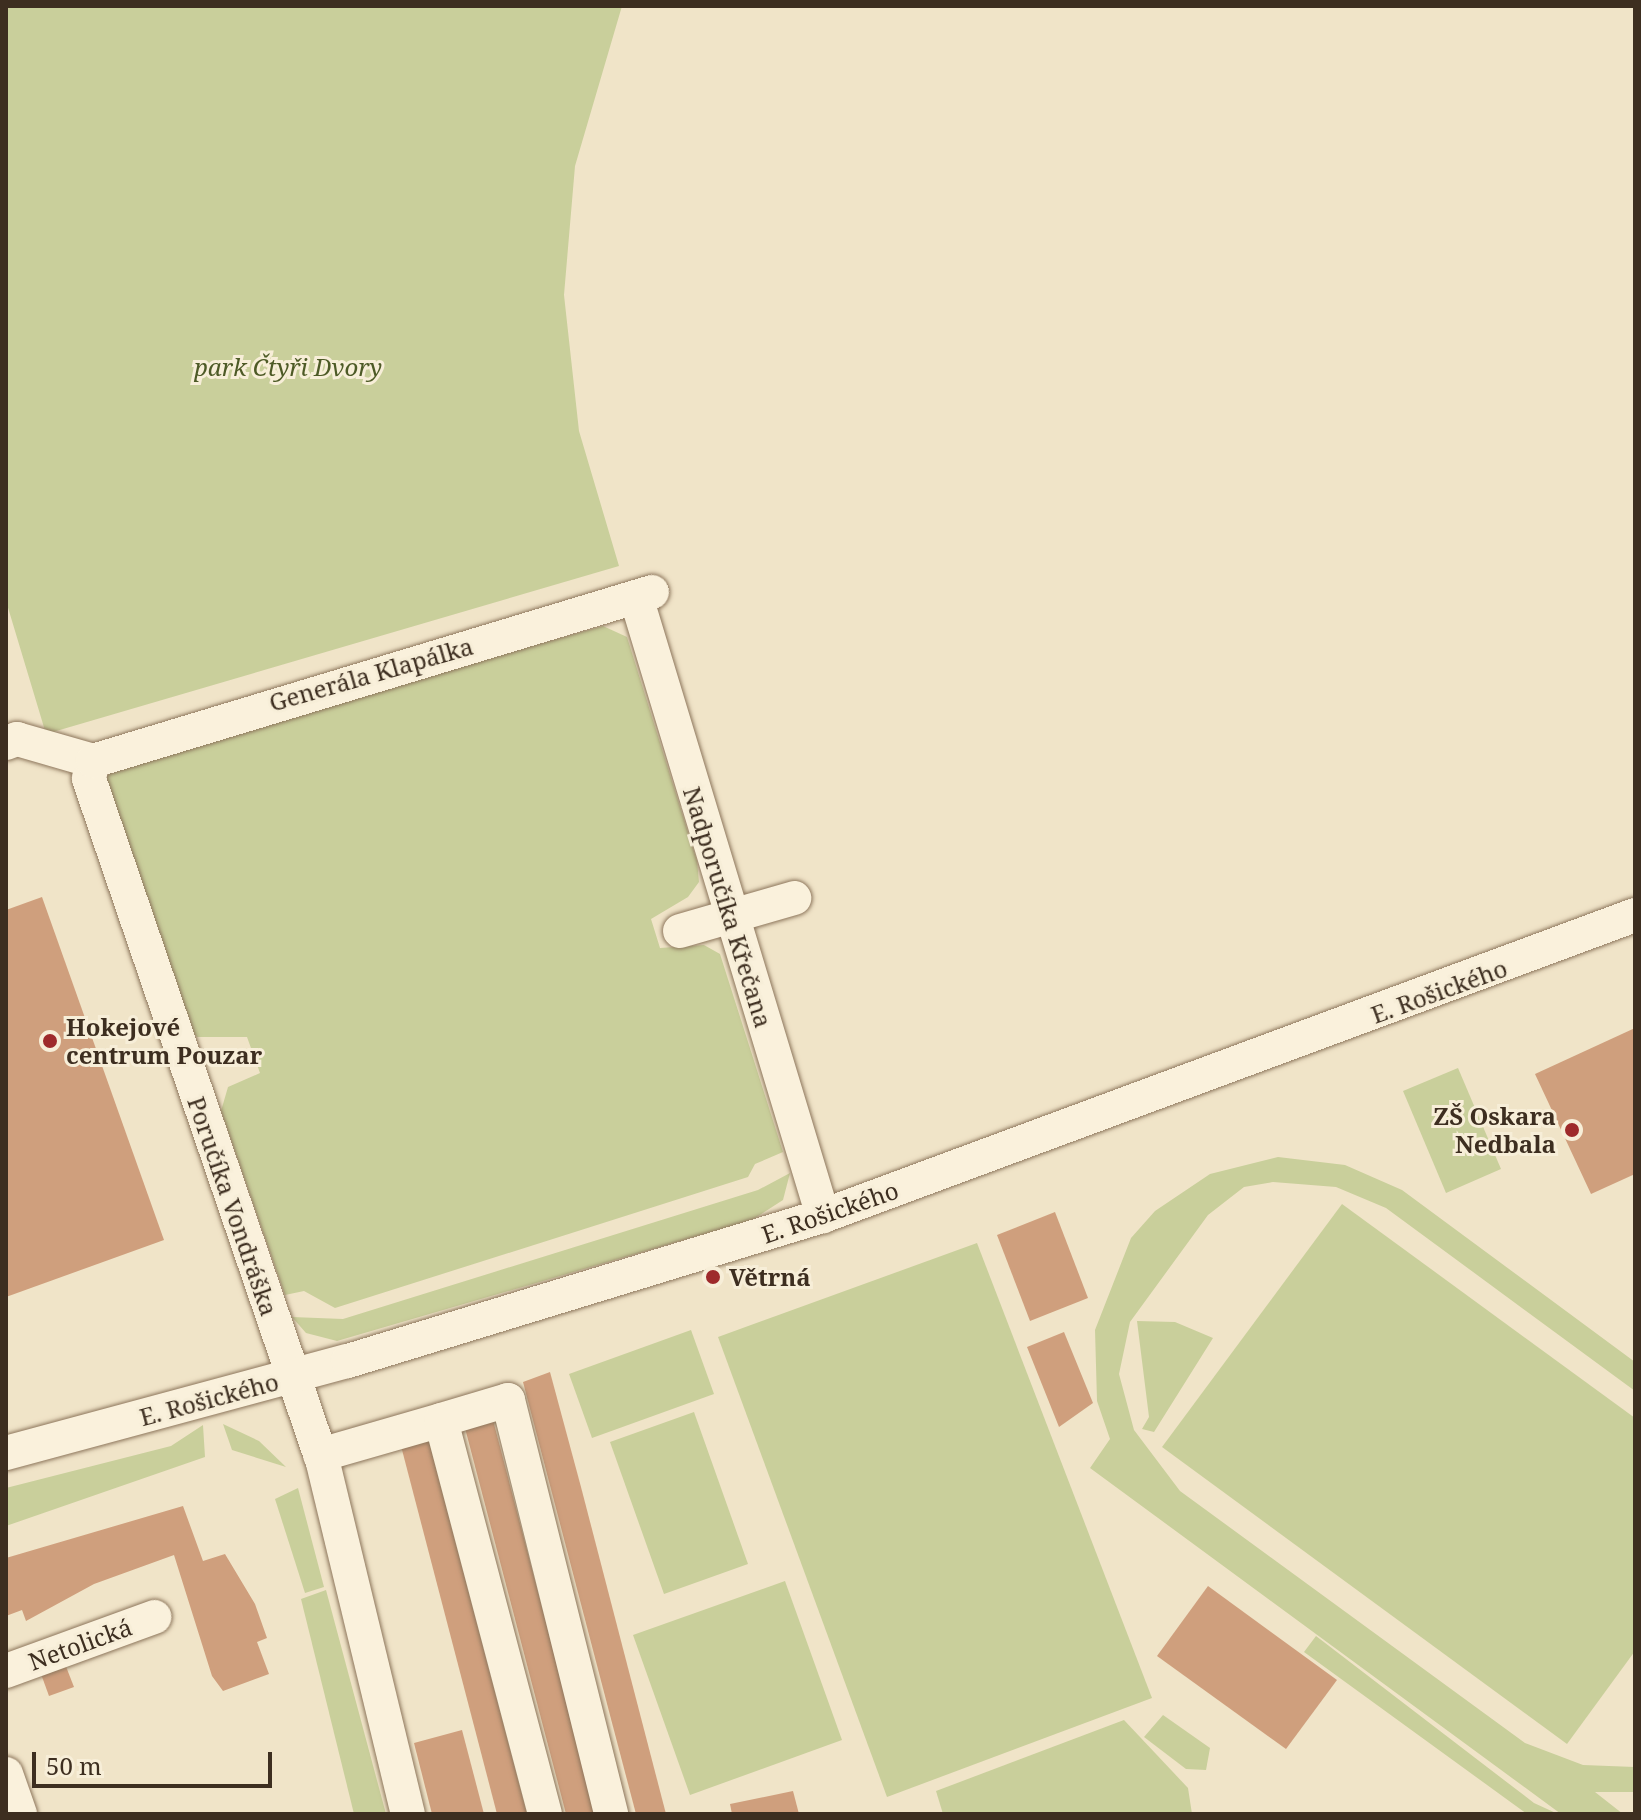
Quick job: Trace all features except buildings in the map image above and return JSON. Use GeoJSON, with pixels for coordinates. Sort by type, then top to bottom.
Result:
{"type":"FeatureCollection","features":[{"type":"Feature","properties":{"kind":"street","name":"Generála Klapálka"},"geometry":{"type":"LineString","coordinates":[[93,761],[644,594]]}},
{"type":"Feature","properties":{"kind":"street","name":"Nadporučíka Křečana"},"geometry":{"type":"LineString","coordinates":[[644,594],[730,915],[823,1216]]}},
{"type":"Feature","properties":{"kind":"street"},"geometry":{"type":"LineString","coordinates":[[6,743],[17,739],[93,761]]}},
{"type":"Feature","properties":{"kind":"street","name":"Poručíka Vondráška"},"geometry":{"type":"LineString","coordinates":[[93,761],[89,779],[295,1376]]}},
{"type":"Feature","properties":{"kind":"street"},"geometry":{"type":"LineString","coordinates":[[680,931],[794,898]]}},
{"type":"Feature","properties":{"kind":"street","name":"E. Rošického"},"geometry":{"type":"LineString","coordinates":[[6,1453],[295,1376],[823,1216],[1635,915]]}},
{"type":"Feature","properties":{"kind":"street"},"geometry":{"type":"LineString","coordinates":[[295,1376],[320,1455],[408,1814]]}},
{"type":"Feature","properties":{"kind":"street"},"geometry":{"type":"LineString","coordinates":[[320,1455],[508,1400],[611,1814]]}},
{"type":"Feature","properties":{"kind":"street"},"geometry":{"type":"LineString","coordinates":[[441,1420],[545,1814]]}},
{"type":"Feature","properties":{"kind":"street","name":"Netolická"},"geometry":{"type":"LineString","coordinates":[[6,1671],[154,1617]]}},
{"type":"Feature","properties":{"kind":"street"},"geometry":{"type":"LineString","coordinates":[[6,1774],[20,1814]]}},
{"type":"Feature","properties":{"kind":"green space","name":"park Čtyři Dvory"},"geometry":{"type":"Polygon","coordinates":[[[6,6],[622,6],[575,166],[564,295],[579,431],[619,566],[46,734],[6,601],[6,6]]]}},
{"type":"Feature","properties":{"kind":"green space"},"geometry":{"type":"Polygon","coordinates":[[[603,626],[627,637],[697,861],[699,882],[688,897],[651,919],[660,948],[704,945],[720,954],[783,1152],[755,1164],[748,1177],[335,1308],[304,1291],[285,1295],[221,1111],[228,1087],[260,1073],[247,1037],[197,1037],[182,1020],[106,778],[118,762],[603,626]]]}},
{"type":"Feature","properties":{"kind":"green space"},"geometry":{"type":"Polygon","coordinates":[[[1458,1068],[1501,1169],[1446,1193],[1403,1091],[1458,1068]]]}},
{"type":"Feature","properties":{"kind":"green space"},"geometry":{"type":"Polygon","coordinates":[[[1278,1157],[1345,1165],[1402,1190],[1635,1362],[1635,1391],[1386,1208],[1336,1187],[1273,1182],[1244,1187],[1208,1215],[1130,1322],[1119,1374],[1134,1430],[1180,1491],[1525,1743],[1583,1765],[1635,1767],[1635,1792],[1595,1792],[1623,1814],[1561,1814],[1090,1468],[1110,1439],[1097,1401],[1095,1330],[1131,1238],[1155,1211],[1210,1174],[1278,1157]]]}},
{"type":"Feature","properties":{"kind":"green space"},"geometry":{"type":"Polygon","coordinates":[[[790,1173],[783,1200],[752,1220],[337,1341],[306,1333],[292,1317],[343,1319],[758,1190],[790,1173]]]}},
{"type":"Feature","properties":{"kind":"green space"},"geometry":{"type":"Polygon","coordinates":[[[1342,1204],[1635,1418],[1635,1651],[1567,1744],[1162,1447],[1342,1204]]]}},
{"type":"Feature","properties":{"kind":"green space"},"geometry":{"type":"Polygon","coordinates":[[[977,1243],[1152,1698],[887,1797],[718,1337],[977,1243]]]}},
{"type":"Feature","properties":{"kind":"green space"},"geometry":{"type":"Polygon","coordinates":[[[1137,1321],[1175,1322],[1213,1338],[1154,1432],[1142,1429],[1149,1417],[1137,1321]]]}},
{"type":"Feature","properties":{"kind":"green space"},"geometry":{"type":"Polygon","coordinates":[[[691,1330],[714,1394],[592,1438],[569,1374],[691,1330]]]}},
{"type":"Feature","properties":{"kind":"green space"},"geometry":{"type":"Polygon","coordinates":[[[694,1412],[748,1564],[664,1594],[610,1442],[694,1412]]]}},
{"type":"Feature","properties":{"kind":"green space"},"geometry":{"type":"Polygon","coordinates":[[[223,1424],[259,1441],[286,1467],[232,1450],[223,1424]]]}},
{"type":"Feature","properties":{"kind":"green space"},"geometry":{"type":"Polygon","coordinates":[[[203,1425],[205,1457],[6,1526],[6,1488],[171,1446],[203,1425]]]}},
{"type":"Feature","properties":{"kind":"green space"},"geometry":{"type":"Polygon","coordinates":[[[298,1488],[324,1587],[305,1593],[275,1499],[298,1488]]]}},
{"type":"Feature","properties":{"kind":"green space"},"geometry":{"type":"Polygon","coordinates":[[[785,1581],[842,1740],[690,1795],[633,1635],[785,1581]]]}},
{"type":"Feature","properties":{"kind":"green space"},"geometry":{"type":"Polygon","coordinates":[[[326,1590],[386,1814],[354,1814],[301,1599],[326,1590]]]}},
{"type":"Feature","properties":{"kind":"green space"},"geometry":{"type":"Polygon","coordinates":[[[1316,1636],[1534,1803],[1558,1814],[1527,1814],[1304,1652],[1316,1636]]]}},
{"type":"Feature","properties":{"kind":"green space"},"geometry":{"type":"Polygon","coordinates":[[[1163,1715],[1210,1748],[1206,1770],[1186,1769],[1144,1737],[1163,1715]]]}},
{"type":"Feature","properties":{"kind":"green space"},"geometry":{"type":"Polygon","coordinates":[[[1124,1720],[1188,1788],[1192,1814],[943,1814],[936,1791],[1124,1720]]]}},
{"type":"Feature","properties":{"kind":"place","name":"Hokejové centrum Pouzar"},"geometry":{"type":"Point","coordinates":[50,1041]}},
{"type":"Feature","properties":{"kind":"place","name":"ZŠ Oskara Nedbala"},"geometry":{"type":"Point","coordinates":[1572,1130]}},
{"type":"Feature","properties":{"kind":"place","name":"Větrná"},"geometry":{"type":"Point","coordinates":[713,1277]}}]}
